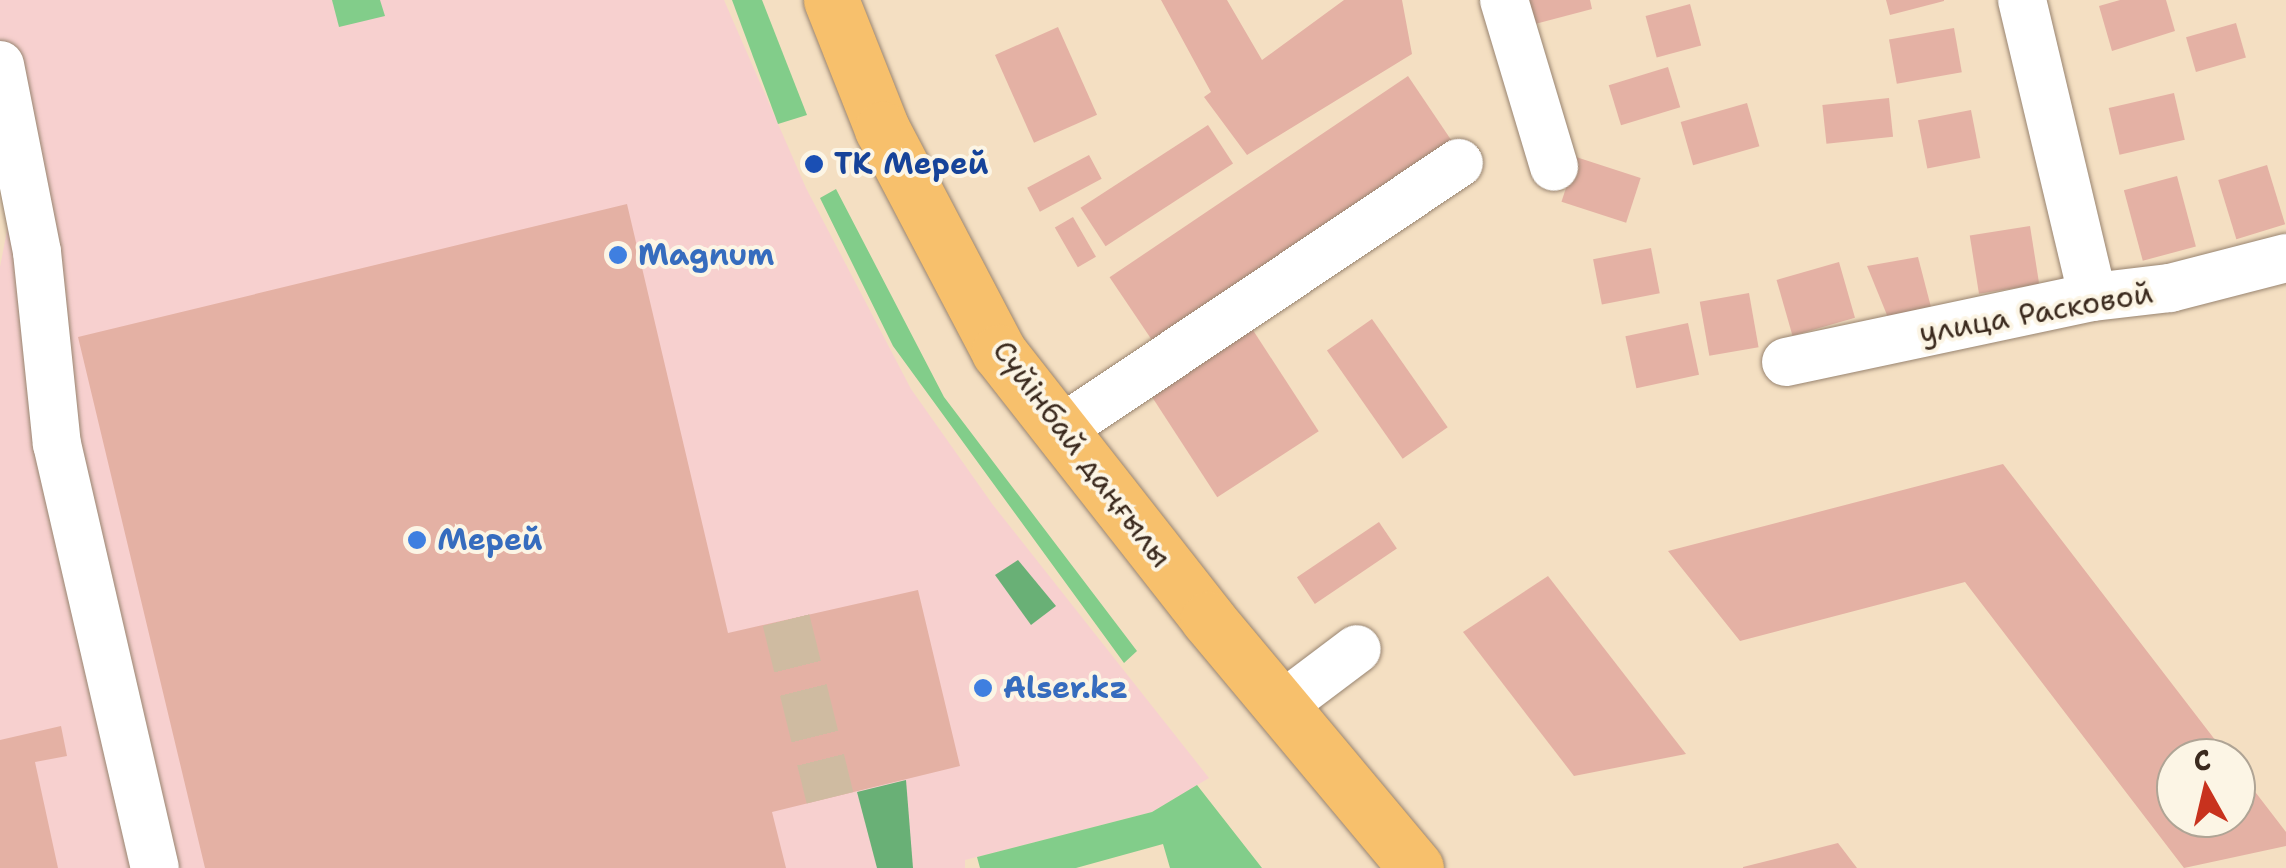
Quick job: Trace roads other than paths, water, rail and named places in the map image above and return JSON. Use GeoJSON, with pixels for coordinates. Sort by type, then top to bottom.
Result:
{"type":"FeatureCollection","features":[{"type":"Feature","properties":{"kind":"main road","name":"Сүйінбай даңғылы"},"geometry":{"type":"LineString","coordinates":[[831,0],[926,220],[999,352],[1368,816],[1416,868]]}},
{"type":"Feature","properties":{"kind":"main road","name":"Сүйінбай даңғылы"},"geometry":{"type":"LineString","coordinates":[[1368,816],[1400,868]]}},
{"type":"Feature","properties":{"kind":"street"},"geometry":{"type":"LineString","coordinates":[[1504,0],[1554,167]]}},
{"type":"Feature","properties":{"kind":"street"},"geometry":{"type":"LineString","coordinates":[[2022,0],[2093,297]]}},
{"type":"Feature","properties":{"kind":"street"},"geometry":{"type":"LineString","coordinates":[[0,65],[37,252],[57,444],[155,868]]}},
{"type":"Feature","properties":{"kind":"street"},"geometry":{"type":"LineString","coordinates":[[1060,430],[1458,163]]}},
{"type":"Feature","properties":{"kind":"street","name":"улица Расковой"},"geometry":{"type":"LineString","coordinates":[[1786,362],[2093,297],[2170,288],[2286,258]]}},
{"type":"Feature","properties":{"kind":"street"},"geometry":{"type":"LineString","coordinates":[[1280,707],[1357,649]]}},
{"type":"Feature","properties":{"kind":"tunnel"},"geometry":{"type":"LineString","coordinates":[[786,620],[830,798]]}},
{"type":"Feature","properties":{"kind":"place","name":"ТК Мерей"},"geometry":{"type":"Point","coordinates":[814,164]}},
{"type":"Feature","properties":{"kind":"place","name":"Magnum"},"geometry":{"type":"Point","coordinates":[618,255]}},
{"type":"Feature","properties":{"kind":"place","name":"Мерей"},"geometry":{"type":"Point","coordinates":[417,540]}},
{"type":"Feature","properties":{"kind":"place","name":"Alser.kz"},"geometry":{"type":"Point","coordinates":[983,688]}}]}
